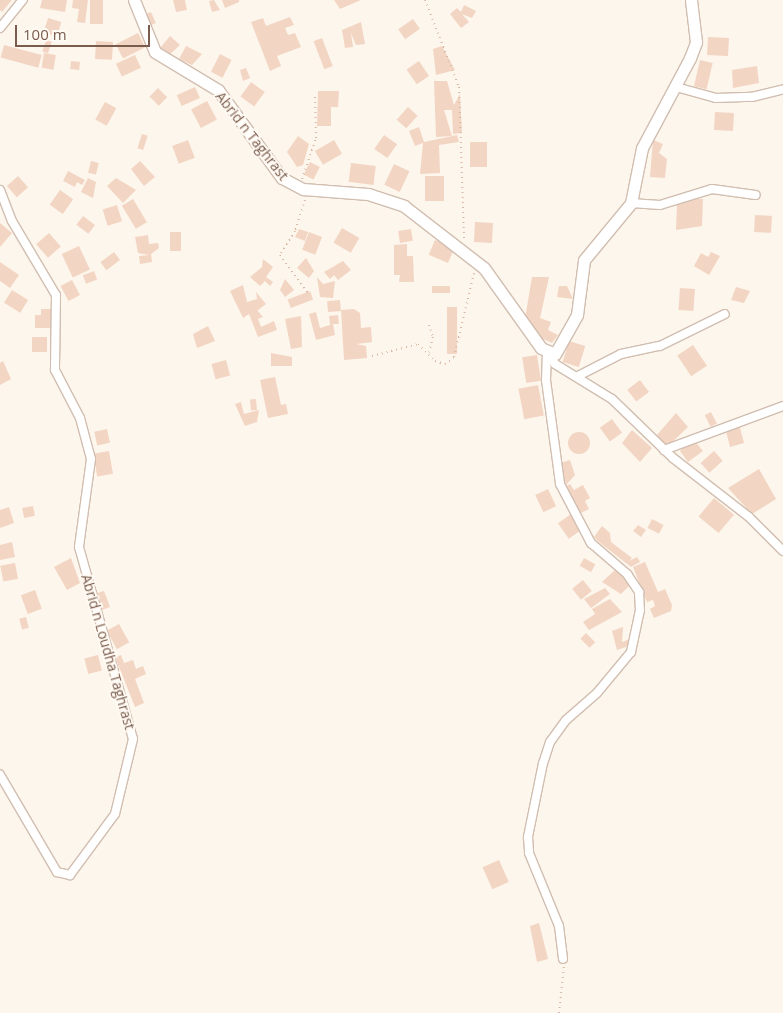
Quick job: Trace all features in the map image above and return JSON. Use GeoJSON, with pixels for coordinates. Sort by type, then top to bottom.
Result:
{"type":"FeatureCollection","features":[{"type":"Feature","properties":{"kind":"street"},"geometry":{"type":"LineString","coordinates":[[0,28],[23,0]]}},
{"type":"Feature","properties":{"kind":"street"},"geometry":{"type":"LineString","coordinates":[[547,352],[561,349],[573,326],[584,260],[631,203],[642,148],[676,87],[696,42],[691,0]]}},
{"type":"Feature","properties":{"kind":"street","name":"Abrid n Taghrast"},"geometry":{"type":"LineString","coordinates":[[136,1],[154,52],[218,90],[292,186],[307,190],[382,196],[404,206],[478,264],[547,352]]}},
{"type":"Feature","properties":{"kind":"street"},"geometry":{"type":"LineString","coordinates":[[676,87],[716,98],[783,89]]}},
{"type":"Feature","properties":{"kind":"street"},"geometry":{"type":"LineString","coordinates":[[631,203],[660,205],[712,189],[756,196]]}},
{"type":"Feature","properties":{"kind":"street","name":"Abrid n Loudha Taghrast"},"geometry":{"type":"LineString","coordinates":[[0,190],[12,221],[56,295],[55,370],[80,418],[92,459],[79,546],[133,739],[115,814],[70,875],[57,872],[0,775]]}},
{"type":"Feature","properties":{"kind":"street"},"geometry":{"type":"LineString","coordinates":[[578,376],[621,354],[660,346],[725,314]]}},
{"type":"Feature","properties":{"kind":"street"},"geometry":{"type":"LineString","coordinates":[[547,352],[555,364],[578,376],[612,399],[664,450],[749,517],[783,551]]}},
{"type":"Feature","properties":{"kind":"street"},"geometry":{"type":"LineString","coordinates":[[547,352],[546,380],[560,484],[591,543],[627,574],[639,592],[640,610],[631,652],[597,693],[566,720],[550,742],[543,763],[528,837],[529,853],[559,926],[563,959]]}},
{"type":"Feature","properties":{"kind":"street"},"geometry":{"type":"LineString","coordinates":[[664,450],[783,406]]}},
{"type":"Feature","properties":{"kind":"path"},"geometry":{"type":"LineString","coordinates":[[425,0],[459,87],[464,161],[462,250]]}},
{"type":"Feature","properties":{"kind":"path"},"geometry":{"type":"LineString","coordinates":[[292,186],[300,182],[313,156],[315,95]]}},
{"type":"Feature","properties":{"kind":"path"},"geometry":{"type":"LineString","coordinates":[[307,190],[304,212],[280,255],[309,294]]}},
{"type":"Feature","properties":{"kind":"path"},"geometry":{"type":"LineString","coordinates":[[372,356],[418,344],[445,364],[454,357],[478,264]]}},
{"type":"Feature","properties":{"kind":"path"},"geometry":{"type":"LineString","coordinates":[[429,325],[433,337],[429,353]]}},
{"type":"Feature","properties":{"kind":"path"},"geometry":{"type":"LineString","coordinates":[[559,1013],[566,974],[563,959]]}},
{"type":"Feature","properties":{"kind":"building"},"geometry":{"type":"Polygon","coordinates":[[[0,0],[12,0],[2,12],[0,10],[0,0]]]}},
{"type":"Feature","properties":{"kind":"building"},"geometry":{"type":"Polygon","coordinates":[[[42,0],[67,0],[65,12],[40,8],[42,0]]]}},
{"type":"Feature","properties":{"kind":"building"},"geometry":{"type":"Polygon","coordinates":[[[73,0],[88,0],[85,23],[77,22],[79,9],[72,8],[73,0]]]}},
{"type":"Feature","properties":{"kind":"building"},"geometry":{"type":"Polygon","coordinates":[[[90,0],[103,0],[103,24],[90,24],[90,0]]]}},
{"type":"Feature","properties":{"kind":"building"},"geometry":{"type":"Polygon","coordinates":[[[173,0],[185,0],[187,10],[176,12],[173,0]]]}},
{"type":"Feature","properties":{"kind":"building"},"geometry":{"type":"Polygon","coordinates":[[[214,0],[220,10],[212,12],[209,1],[214,0]]]}},
{"type":"Feature","properties":{"kind":"building"},"geometry":{"type":"Polygon","coordinates":[[[222,0],[239,0],[239,2],[225,8],[222,0]]]}},
{"type":"Feature","properties":{"kind":"building"},"geometry":{"type":"Polygon","coordinates":[[[334,0],[361,0],[340,9],[334,0]]]}},
{"type":"Feature","properties":{"kind":"building"},"geometry":{"type":"Polygon","coordinates":[[[464,5],[476,11],[472,18],[462,14],[469,22],[461,28],[450,14],[457,8],[461,12],[464,5]]]}},
{"type":"Feature","properties":{"kind":"building"},"geometry":{"type":"Polygon","coordinates":[[[151,12],[156,23],[149,26],[145,15],[151,12]]]}},
{"type":"Feature","properties":{"kind":"building"},"geometry":{"type":"Polygon","coordinates":[[[290,17],[294,25],[285,28],[288,35],[295,33],[301,47],[277,56],[281,66],[270,71],[251,22],[263,18],[266,26],[290,17]]]}},
{"type":"Feature","properties":{"kind":"building"},"geometry":{"type":"Polygon","coordinates":[[[48,18],[61,22],[57,36],[44,32],[48,18]]]}},
{"type":"Feature","properties":{"kind":"building"},"geometry":{"type":"Polygon","coordinates":[[[413,19],[420,29],[405,39],[398,29],[413,19]]]}},
{"type":"Feature","properties":{"kind":"building"},"geometry":{"type":"Polygon","coordinates":[[[361,22],[365,44],[356,45],[351,33],[353,47],[345,48],[342,30],[361,22]]]}},
{"type":"Feature","properties":{"kind":"building"},"geometry":{"type":"Polygon","coordinates":[[[138,33],[145,47],[123,59],[116,44],[138,33]]]}},
{"type":"Feature","properties":{"kind":"building"},"geometry":{"type":"Polygon","coordinates":[[[170,36],[180,45],[168,56],[160,48],[170,36]]]}},
{"type":"Feature","properties":{"kind":"building"},"geometry":{"type":"Polygon","coordinates":[[[708,37],[729,38],[728,56],[707,55],[708,37]]]}},
{"type":"Feature","properties":{"kind":"building"},"geometry":{"type":"Polygon","coordinates":[[[322,38],[333,66],[324,69],[314,41],[322,38]]]}},
{"type":"Feature","properties":{"kind":"building"},"geometry":{"type":"Polygon","coordinates":[[[46,40],[52,42],[48,53],[42,51],[46,40]]]}},
{"type":"Feature","properties":{"kind":"building"},"geometry":{"type":"Polygon","coordinates":[[[96,41],[113,42],[112,60],[95,59],[96,41]]]}},
{"type":"Feature","properties":{"kind":"building"},"geometry":{"type":"Polygon","coordinates":[[[4,45],[42,55],[38,68],[1,58],[4,45]]]}},
{"type":"Feature","properties":{"kind":"building"},"geometry":{"type":"Polygon","coordinates":[[[186,46],[202,54],[192,65],[179,59],[186,46]]]}},
{"type":"Feature","properties":{"kind":"building"},"geometry":{"type":"Polygon","coordinates":[[[442,46],[455,70],[436,75],[433,49],[442,46]]]}},
{"type":"Feature","properties":{"kind":"building"},"geometry":{"type":"Polygon","coordinates":[[[44,53],[56,55],[54,70],[42,68],[44,53]]]}},
{"type":"Feature","properties":{"kind":"building"},"geometry":{"type":"Polygon","coordinates":[[[220,54],[232,60],[223,78],[211,72],[220,54]]]}},
{"type":"Feature","properties":{"kind":"building"},"geometry":{"type":"Polygon","coordinates":[[[135,55],[141,68],[122,77],[116,64],[135,55]]]}},
{"type":"Feature","properties":{"kind":"building"},"geometry":{"type":"Polygon","coordinates":[[[700,60],[713,63],[707,89],[694,86],[700,60]]]}},
{"type":"Feature","properties":{"kind":"building"},"geometry":{"type":"Polygon","coordinates":[[[71,61],[80,62],[79,70],[70,69],[71,61]]]}},
{"type":"Feature","properties":{"kind":"building"},"geometry":{"type":"Polygon","coordinates":[[[419,61],[429,76],[417,84],[407,69],[419,61]]]}},
{"type":"Feature","properties":{"kind":"building"},"geometry":{"type":"Polygon","coordinates":[[[757,66],[759,83],[733,88],[732,70],[757,66]]]}},
{"type":"Feature","properties":{"kind":"building"},"geometry":{"type":"Polygon","coordinates":[[[246,68],[250,78],[243,81],[240,70],[246,68]]]}},
{"type":"Feature","properties":{"kind":"building"},"geometry":{"type":"Polygon","coordinates":[[[434,81],[447,81],[454,105],[460,94],[462,133],[453,134],[452,110],[444,110],[452,136],[436,137],[434,81]]]}},
{"type":"Feature","properties":{"kind":"building"},"geometry":{"type":"Polygon","coordinates":[[[251,82],[265,92],[254,107],[240,97],[251,82]]]}},
{"type":"Feature","properties":{"kind":"building"},"geometry":{"type":"Polygon","coordinates":[[[195,87],[200,98],[182,106],[177,95],[195,87]]]}},
{"type":"Feature","properties":{"kind":"building"},"geometry":{"type":"Polygon","coordinates":[[[158,88],[167,97],[159,106],[150,96],[158,88]]]}},
{"type":"Feature","properties":{"kind":"building"},"geometry":{"type":"Polygon","coordinates":[[[318,91],[339,91],[338,107],[331,107],[331,126],[317,126],[318,91]]]}},
{"type":"Feature","properties":{"kind":"building"},"geometry":{"type":"Polygon","coordinates":[[[207,101],[217,120],[201,128],[191,109],[207,101]]]}},
{"type":"Feature","properties":{"kind":"building"},"geometry":{"type":"Polygon","coordinates":[[[105,102],[116,108],[107,126],[95,119],[105,102]]]}},
{"type":"Feature","properties":{"kind":"building"},"geometry":{"type":"Polygon","coordinates":[[[408,107],[418,116],[406,128],[397,120],[408,107]]]}},
{"type":"Feature","properties":{"kind":"building"},"geometry":{"type":"Polygon","coordinates":[[[715,112],[734,113],[733,131],[714,130],[715,112]]]}},
{"type":"Feature","properties":{"kind":"building"},"geometry":{"type":"Polygon","coordinates":[[[419,127],[424,142],[457,135],[459,142],[439,145],[440,173],[420,174],[423,143],[415,146],[409,131],[419,127]]]}},
{"type":"Feature","properties":{"kind":"building"},"geometry":{"type":"Polygon","coordinates":[[[142,134],[148,136],[143,150],[137,148],[142,134]]]}},
{"type":"Feature","properties":{"kind":"building"},"geometry":{"type":"Polygon","coordinates":[[[384,135],[397,144],[387,158],[374,149],[384,135]]]}},
{"type":"Feature","properties":{"kind":"building"},"geometry":{"type":"Polygon","coordinates":[[[298,136],[309,144],[303,165],[297,167],[287,152],[298,136]]]}},
{"type":"Feature","properties":{"kind":"building"},"geometry":{"type":"Polygon","coordinates":[[[188,140],[195,158],[179,164],[172,146],[188,140]]]}},
{"type":"Feature","properties":{"kind":"building"},"geometry":{"type":"Polygon","coordinates":[[[334,140],[342,154],[323,165],[315,151],[334,140]]]}},
{"type":"Feature","properties":{"kind":"building"},"geometry":{"type":"Polygon","coordinates":[[[653,140],[663,144],[659,153],[667,159],[665,178],[650,177],[653,140]]]}},
{"type":"Feature","properties":{"kind":"building"},"geometry":{"type":"Polygon","coordinates":[[[470,142],[487,142],[487,167],[470,167],[470,142]]]}},
{"type":"Feature","properties":{"kind":"building"},"geometry":{"type":"Polygon","coordinates":[[[91,161],[99,163],[96,175],[88,173],[91,161]]]}},
{"type":"Feature","properties":{"kind":"building"},"geometry":{"type":"Polygon","coordinates":[[[140,161],[155,177],[144,186],[131,169],[140,161]]]}},
{"type":"Feature","properties":{"kind":"building"},"geometry":{"type":"Polygon","coordinates":[[[310,162],[320,167],[313,179],[304,174],[310,162]]]}},
{"type":"Feature","properties":{"kind":"building"},"geometry":{"type":"Polygon","coordinates":[[[351,163],[376,166],[373,185],[349,182],[351,163]]]}},
{"type":"Feature","properties":{"kind":"building"},"geometry":{"type":"Polygon","coordinates":[[[394,164],[409,171],[400,192],[384,185],[394,164]]]}},
{"type":"Feature","properties":{"kind":"building"},"geometry":{"type":"Polygon","coordinates":[[[68,171],[85,180],[82,185],[77,182],[75,187],[63,181],[68,171]]]}},
{"type":"Feature","properties":{"kind":"building"},"geometry":{"type":"Polygon","coordinates":[[[18,176],[28,187],[17,197],[7,186],[18,176]]]}},
{"type":"Feature","properties":{"kind":"building"},"geometry":{"type":"Polygon","coordinates":[[[425,176],[444,176],[444,201],[425,201],[425,176]]]}},
{"type":"Feature","properties":{"kind":"building"},"geometry":{"type":"Polygon","coordinates":[[[88,178],[96,182],[93,198],[81,192],[88,178]]]}},
{"type":"Feature","properties":{"kind":"building"},"geometry":{"type":"Polygon","coordinates":[[[116,178],[136,190],[123,203],[107,186],[116,178]]]}},
{"type":"Feature","properties":{"kind":"building"},"geometry":{"type":"Polygon","coordinates":[[[60,190],[73,199],[63,214],[50,205],[60,190]]]}},
{"type":"Feature","properties":{"kind":"building"},"geometry":{"type":"Polygon","coordinates":[[[684,198],[703,199],[702,226],[676,230],[677,203],[684,203],[684,198]]]}},
{"type":"Feature","properties":{"kind":"building"},"geometry":{"type":"Polygon","coordinates":[[[133,199],[147,222],[136,229],[122,206],[133,199]]]}},
{"type":"Feature","properties":{"kind":"building"},"geometry":{"type":"Polygon","coordinates":[[[117,205],[122,221],[108,226],[103,209],[117,205]]]}},
{"type":"Feature","properties":{"kind":"building"},"geometry":{"type":"Polygon","coordinates":[[[755,215],[772,216],[771,233],[754,232],[755,215]]]}},
{"type":"Feature","properties":{"kind":"building"},"geometry":{"type":"Polygon","coordinates":[[[83,216],[95,225],[88,234],[76,225],[83,216]]]}},
{"type":"Feature","properties":{"kind":"building"},"geometry":{"type":"Polygon","coordinates":[[[475,222],[493,223],[492,243],[474,242],[475,222]]]}},
{"type":"Feature","properties":{"kind":"building"},"geometry":{"type":"Polygon","coordinates":[[[0,223],[12,233],[0,247],[0,223]]]}},
{"type":"Feature","properties":{"kind":"building"},"geometry":{"type":"Polygon","coordinates":[[[342,228],[359,238],[351,253],[334,243],[342,228]]]}},
{"type":"Feature","properties":{"kind":"building"},"geometry":{"type":"Polygon","coordinates":[[[299,229],[308,232],[305,241],[295,237],[299,229]]]}},
{"type":"Feature","properties":{"kind":"building"},"geometry":{"type":"Polygon","coordinates":[[[411,229],[413,241],[400,243],[398,231],[411,229]]]}},
{"type":"Feature","properties":{"kind":"building"},"geometry":{"type":"Polygon","coordinates":[[[170,232],[181,232],[181,251],[170,251],[170,232]]]}},
{"type":"Feature","properties":{"kind":"building"},"geometry":{"type":"Polygon","coordinates":[[[309,232],[322,237],[315,255],[302,250],[309,232]]]}},
{"type":"Feature","properties":{"kind":"building"},"geometry":{"type":"Polygon","coordinates":[[[49,233],[61,247],[48,258],[36,244],[49,233]]]}},
{"type":"Feature","properties":{"kind":"building"},"geometry":{"type":"Polygon","coordinates":[[[148,235],[149,244],[158,243],[159,248],[151,254],[152,262],[140,264],[139,256],[149,255],[138,253],[135,237],[148,235]]]}},
{"type":"Feature","properties":{"kind":"building"},"geometry":{"type":"Polygon","coordinates":[[[435,240],[454,248],[448,263],[429,255],[435,240]]]}},
{"type":"Feature","properties":{"kind":"building"},"geometry":{"type":"Polygon","coordinates":[[[407,244],[407,256],[413,256],[414,282],[399,282],[400,275],[394,275],[394,245],[407,244]]]}},
{"type":"Feature","properties":{"kind":"building"},"geometry":{"type":"Polygon","coordinates":[[[79,246],[90,270],[73,278],[62,254],[79,246]]]}},
{"type":"Feature","properties":{"kind":"building"},"geometry":{"type":"Polygon","coordinates":[[[114,252],[120,260],[106,270],[100,262],[114,252]]]}},
{"type":"Feature","properties":{"kind":"building"},"geometry":{"type":"Polygon","coordinates":[[[711,252],[720,256],[709,275],[694,266],[701,253],[708,257],[711,252]]]}},
{"type":"Feature","properties":{"kind":"building"},"geometry":{"type":"Polygon","coordinates":[[[306,258],[314,271],[309,278],[297,268],[306,258]]]}},
{"type":"Feature","properties":{"kind":"building"},"geometry":{"type":"Polygon","coordinates":[[[263,259],[273,267],[266,277],[273,282],[270,286],[265,281],[260,286],[250,277],[262,267],[263,259]]]}},
{"type":"Feature","properties":{"kind":"building"},"geometry":{"type":"Polygon","coordinates":[[[343,261],[351,270],[338,280],[334,275],[330,279],[324,272],[343,261]]]}},
{"type":"Feature","properties":{"kind":"building"},"geometry":{"type":"Polygon","coordinates":[[[0,262],[19,275],[10,288],[0,281],[0,262]]]}},
{"type":"Feature","properties":{"kind":"building"},"geometry":{"type":"Polygon","coordinates":[[[94,271],[97,279],[86,284],[83,275],[94,271]]]}},
{"type":"Feature","properties":{"kind":"building"},"geometry":{"type":"Polygon","coordinates":[[[317,277],[323,284],[335,281],[333,298],[320,297],[317,277]]]}},
{"type":"Feature","properties":{"kind":"building"},"geometry":{"type":"Polygon","coordinates":[[[532,277],[549,277],[540,318],[551,322],[548,330],[558,335],[552,343],[541,338],[525,319],[532,277]]]}},
{"type":"Feature","properties":{"kind":"building"},"geometry":{"type":"Polygon","coordinates":[[[285,279],[294,290],[285,297],[280,290],[285,279]]]}},
{"type":"Feature","properties":{"kind":"building"},"geometry":{"type":"Polygon","coordinates":[[[72,280],[80,295],[69,301],[61,286],[72,280]]]}},
{"type":"Feature","properties":{"kind":"building"},"geometry":{"type":"Polygon","coordinates":[[[243,285],[247,302],[257,299],[256,292],[266,304],[258,311],[263,317],[258,319],[261,327],[274,321],[277,330],[258,337],[249,314],[243,318],[230,291],[243,285]]]}},
{"type":"Feature","properties":{"kind":"building"},"geometry":{"type":"Polygon","coordinates":[[[432,286],[450,286],[450,293],[432,293],[432,286]]]}},
{"type":"Feature","properties":{"kind":"building"},"geometry":{"type":"Polygon","coordinates":[[[559,286],[567,286],[573,299],[557,297],[559,286]]]}},
{"type":"Feature","properties":{"kind":"building"},"geometry":{"type":"Polygon","coordinates":[[[736,287],[750,291],[744,303],[731,300],[736,287]]]}},
{"type":"Feature","properties":{"kind":"building"},"geometry":{"type":"Polygon","coordinates":[[[680,288],[695,289],[693,311],[678,310],[680,288]]]}},
{"type":"Feature","properties":{"kind":"building"},"geometry":{"type":"Polygon","coordinates":[[[12,290],[28,300],[20,313],[4,303],[12,290]]]}},
{"type":"Feature","properties":{"kind":"building"},"geometry":{"type":"Polygon","coordinates":[[[310,291],[313,299],[291,308],[288,300],[310,291]]]}},
{"type":"Feature","properties":{"kind":"building"},"geometry":{"type":"Polygon","coordinates":[[[340,300],[341,311],[328,312],[327,301],[340,300]]]}},
{"type":"Feature","properties":{"kind":"building"},"geometry":{"type":"Polygon","coordinates":[[[447,307],[457,307],[457,354],[447,354],[447,307]]]}},
{"type":"Feature","properties":{"kind":"building"},"geometry":{"type":"Polygon","coordinates":[[[41,309],[54,309],[54,328],[35,328],[35,315],[41,315],[41,309]]]}},
{"type":"Feature","properties":{"kind":"building"},"geometry":{"type":"Polygon","coordinates":[[[354,309],[360,313],[361,328],[371,327],[372,342],[356,344],[366,346],[367,358],[344,360],[341,310],[354,309]]]}},
{"type":"Feature","properties":{"kind":"building"},"geometry":{"type":"Polygon","coordinates":[[[316,312],[320,328],[330,325],[329,316],[338,315],[339,324],[333,324],[335,335],[316,340],[309,314],[316,312]]]}},
{"type":"Feature","properties":{"kind":"building"},"geometry":{"type":"Polygon","coordinates":[[[301,316],[302,347],[291,349],[285,319],[301,316]]]}},
{"type":"Feature","properties":{"kind":"building"},"geometry":{"type":"Polygon","coordinates":[[[208,326],[215,341],[197,348],[193,334],[208,326]]]}},
{"type":"Feature","properties":{"kind":"building"},"geometry":{"type":"Polygon","coordinates":[[[32,337],[47,337],[47,352],[32,352],[32,337]]]}},
{"type":"Feature","properties":{"kind":"building"},"geometry":{"type":"Polygon","coordinates":[[[569,341],[585,346],[579,367],[563,362],[569,341]]]}},
{"type":"Feature","properties":{"kind":"building"},"geometry":{"type":"Polygon","coordinates":[[[693,345],[707,366],[691,376],[677,356],[693,345]]]}},
{"type":"Feature","properties":{"kind":"building"},"geometry":{"type":"Polygon","coordinates":[[[271,353],[292,357],[292,366],[271,366],[271,353]]]}},
{"type":"Feature","properties":{"kind":"building"},"geometry":{"type":"Polygon","coordinates":[[[537,355],[541,381],[526,383],[522,357],[537,355]]]}},
{"type":"Feature","properties":{"kind":"building"},"geometry":{"type":"Polygon","coordinates":[[[226,360],[230,375],[216,379],[212,364],[226,360]]]}},
{"type":"Feature","properties":{"kind":"building"},"geometry":{"type":"Polygon","coordinates":[[[3,361],[11,379],[0,385],[0,363],[3,361]]]}},
{"type":"Feature","properties":{"kind":"building"},"geometry":{"type":"Polygon","coordinates":[[[275,377],[281,405],[286,404],[288,414],[268,418],[260,380],[275,377]]]}},
{"type":"Feature","properties":{"kind":"building"},"geometry":{"type":"Polygon","coordinates":[[[640,380],[649,392],[636,402],[627,390],[640,380]]]}},
{"type":"Feature","properties":{"kind":"building"},"geometry":{"type":"Polygon","coordinates":[[[538,385],[544,415],[524,419],[518,389],[538,385]]]}},
{"type":"Feature","properties":{"kind":"building"},"geometry":{"type":"Polygon","coordinates":[[[256,399],[257,410],[251,410],[250,400],[256,399]]]}},
{"type":"Feature","properties":{"kind":"building"},"geometry":{"type":"Polygon","coordinates":[[[241,402],[244,414],[259,410],[257,422],[245,426],[235,404],[241,402]]]}},
{"type":"Feature","properties":{"kind":"building"},"geometry":{"type":"Polygon","coordinates":[[[711,412],[717,424],[711,427],[705,415],[711,412]]]}},
{"type":"Feature","properties":{"kind":"building"},"geometry":{"type":"Polygon","coordinates":[[[676,413],[688,427],[666,448],[657,435],[676,413]]]}},
{"type":"Feature","properties":{"kind":"building"},"geometry":{"type":"Polygon","coordinates":[[[612,419],[622,433],[610,442],[600,428],[612,419]]]}},
{"type":"Feature","properties":{"kind":"building"},"geometry":{"type":"Polygon","coordinates":[[[739,424],[744,443],[730,447],[726,431],[739,424]]]}},
{"type":"Feature","properties":{"kind":"building"},"geometry":{"type":"Polygon","coordinates":[[[107,429],[110,443],[97,445],[94,432],[107,429]]]}},
{"type":"Feature","properties":{"kind":"building"},"geometry":{"type":"Polygon","coordinates":[[[632,430],[652,448],[640,462],[622,443],[632,430]]]}},
{"type":"Feature","properties":{"kind":"building"},"geometry":{"type":"Polygon","coordinates":[[[575,432],[583,432],[590,439],[590,447],[583,454],[575,454],[568,447],[568,439],[575,432]]]}},
{"type":"Feature","properties":{"kind":"building"},"geometry":{"type":"Polygon","coordinates":[[[693,439],[703,451],[688,462],[680,451],[693,439]]]}},
{"type":"Feature","properties":{"kind":"building"},"geometry":{"type":"Polygon","coordinates":[[[109,451],[113,474],[97,476],[93,454],[109,451]]]}},
{"type":"Feature","properties":{"kind":"building"},"geometry":{"type":"Polygon","coordinates":[[[714,451],[723,461],[709,473],[701,463],[714,451]]]}},
{"type":"Feature","properties":{"kind":"building"},"geometry":{"type":"Polygon","coordinates":[[[570,460],[575,475],[566,485],[560,463],[570,460]]]}},
{"type":"Feature","properties":{"kind":"building"},"geometry":{"type":"Polygon","coordinates":[[[759,469],[776,499],[752,514],[728,488],[759,469]]]}},
{"type":"Feature","properties":{"kind":"building"},"geometry":{"type":"Polygon","coordinates":[[[570,484],[574,490],[583,485],[590,498],[585,501],[589,509],[579,514],[565,487],[570,484]]]}},
{"type":"Feature","properties":{"kind":"building"},"geometry":{"type":"Polygon","coordinates":[[[548,489],[556,506],[543,512],[535,495],[548,489]]]}},
{"type":"Feature","properties":{"kind":"building"},"geometry":{"type":"Polygon","coordinates":[[[714,498],[734,515],[718,533],[699,516],[714,498]]]}},
{"type":"Feature","properties":{"kind":"building"},"geometry":{"type":"Polygon","coordinates":[[[33,506],[35,516],[24,518],[22,508],[33,506]]]}},
{"type":"Feature","properties":{"kind":"building"},"geometry":{"type":"Polygon","coordinates":[[[9,507],[14,523],[0,528],[0,510],[9,507]]]}},
{"type":"Feature","properties":{"kind":"building"},"geometry":{"type":"Polygon","coordinates":[[[571,514],[582,530],[569,539],[558,523],[571,514]]]}},
{"type":"Feature","properties":{"kind":"building"},"geometry":{"type":"Polygon","coordinates":[[[652,519],[664,525],[659,534],[647,528],[652,519]]]}},
{"type":"Feature","properties":{"kind":"building"},"geometry":{"type":"Polygon","coordinates":[[[638,525],[646,530],[641,537],[633,531],[638,525]]]}},
{"type":"Feature","properties":{"kind":"building"},"geometry":{"type":"Polygon","coordinates":[[[602,526],[610,533],[611,542],[632,558],[629,561],[637,557],[640,562],[631,567],[599,542],[594,537],[602,526]]]}},
{"type":"Feature","properties":{"kind":"building"},"geometry":{"type":"Polygon","coordinates":[[[12,542],[15,557],[0,560],[0,545],[12,542]]]}},
{"type":"Feature","properties":{"kind":"building"},"geometry":{"type":"Polygon","coordinates":[[[71,558],[80,583],[67,590],[54,567],[71,558]]]}},
{"type":"Feature","properties":{"kind":"building"},"geometry":{"type":"Polygon","coordinates":[[[584,558],[595,564],[591,572],[580,566],[584,558]]]}},
{"type":"Feature","properties":{"kind":"building"},"geometry":{"type":"Polygon","coordinates":[[[645,562],[658,592],[665,589],[672,605],[671,611],[654,618],[650,609],[655,606],[653,600],[647,602],[633,567],[645,562]]]}},
{"type":"Feature","properties":{"kind":"building"},"geometry":{"type":"Polygon","coordinates":[[[15,563],[18,579],[3,582],[0,566],[15,563]]]}},
{"type":"Feature","properties":{"kind":"building"},"geometry":{"type":"Polygon","coordinates":[[[616,569],[632,583],[621,594],[602,582],[616,569]]]}},
{"type":"Feature","properties":{"kind":"building"},"geometry":{"type":"Polygon","coordinates":[[[583,580],[592,591],[581,600],[572,589],[583,580]]]}},
{"type":"Feature","properties":{"kind":"building"},"geometry":{"type":"Polygon","coordinates":[[[605,588],[610,594],[591,608],[584,599],[605,588]]]}},
{"type":"Feature","properties":{"kind":"building"},"geometry":{"type":"Polygon","coordinates":[[[35,590],[42,609],[28,614],[21,595],[35,590]]]}},
{"type":"Feature","properties":{"kind":"building"},"geometry":{"type":"Polygon","coordinates":[[[104,591],[110,607],[102,610],[97,593],[104,591]]]}},
{"type":"Feature","properties":{"kind":"building"},"geometry":{"type":"Polygon","coordinates":[[[610,599],[622,612],[589,630],[583,622],[595,614],[592,609],[610,599]]]}},
{"type":"Feature","properties":{"kind":"building"},"geometry":{"type":"Polygon","coordinates":[[[26,617],[29,628],[22,629],[19,619],[26,617]]]}},
{"type":"Feature","properties":{"kind":"building"},"geometry":{"type":"Polygon","coordinates":[[[119,624],[129,642],[117,649],[107,631],[119,624]]]}},
{"type":"Feature","properties":{"kind":"building"},"geometry":{"type":"Polygon","coordinates":[[[623,627],[622,642],[630,639],[632,645],[617,650],[612,631],[623,627]]]}},
{"type":"Feature","properties":{"kind":"building"},"geometry":{"type":"Polygon","coordinates":[[[586,633],[595,642],[590,648],[580,639],[586,633]]]}},
{"type":"Feature","properties":{"kind":"building"},"geometry":{"type":"Polygon","coordinates":[[[98,655],[102,671],[88,674],[84,658],[98,655]]]}},
{"type":"Feature","properties":{"kind":"building"},"geometry":{"type":"Polygon","coordinates":[[[121,655],[124,663],[133,660],[136,669],[143,666],[146,674],[135,679],[144,703],[135,707],[115,657],[121,655]]]}},
{"type":"Feature","properties":{"kind":"building"},"geometry":{"type":"Polygon","coordinates":[[[499,860],[509,882],[492,889],[483,867],[499,860]]]}},
{"type":"Feature","properties":{"kind":"building"},"geometry":{"type":"Polygon","coordinates":[[[539,923],[548,959],[537,962],[530,926],[539,923]]]}}]}
